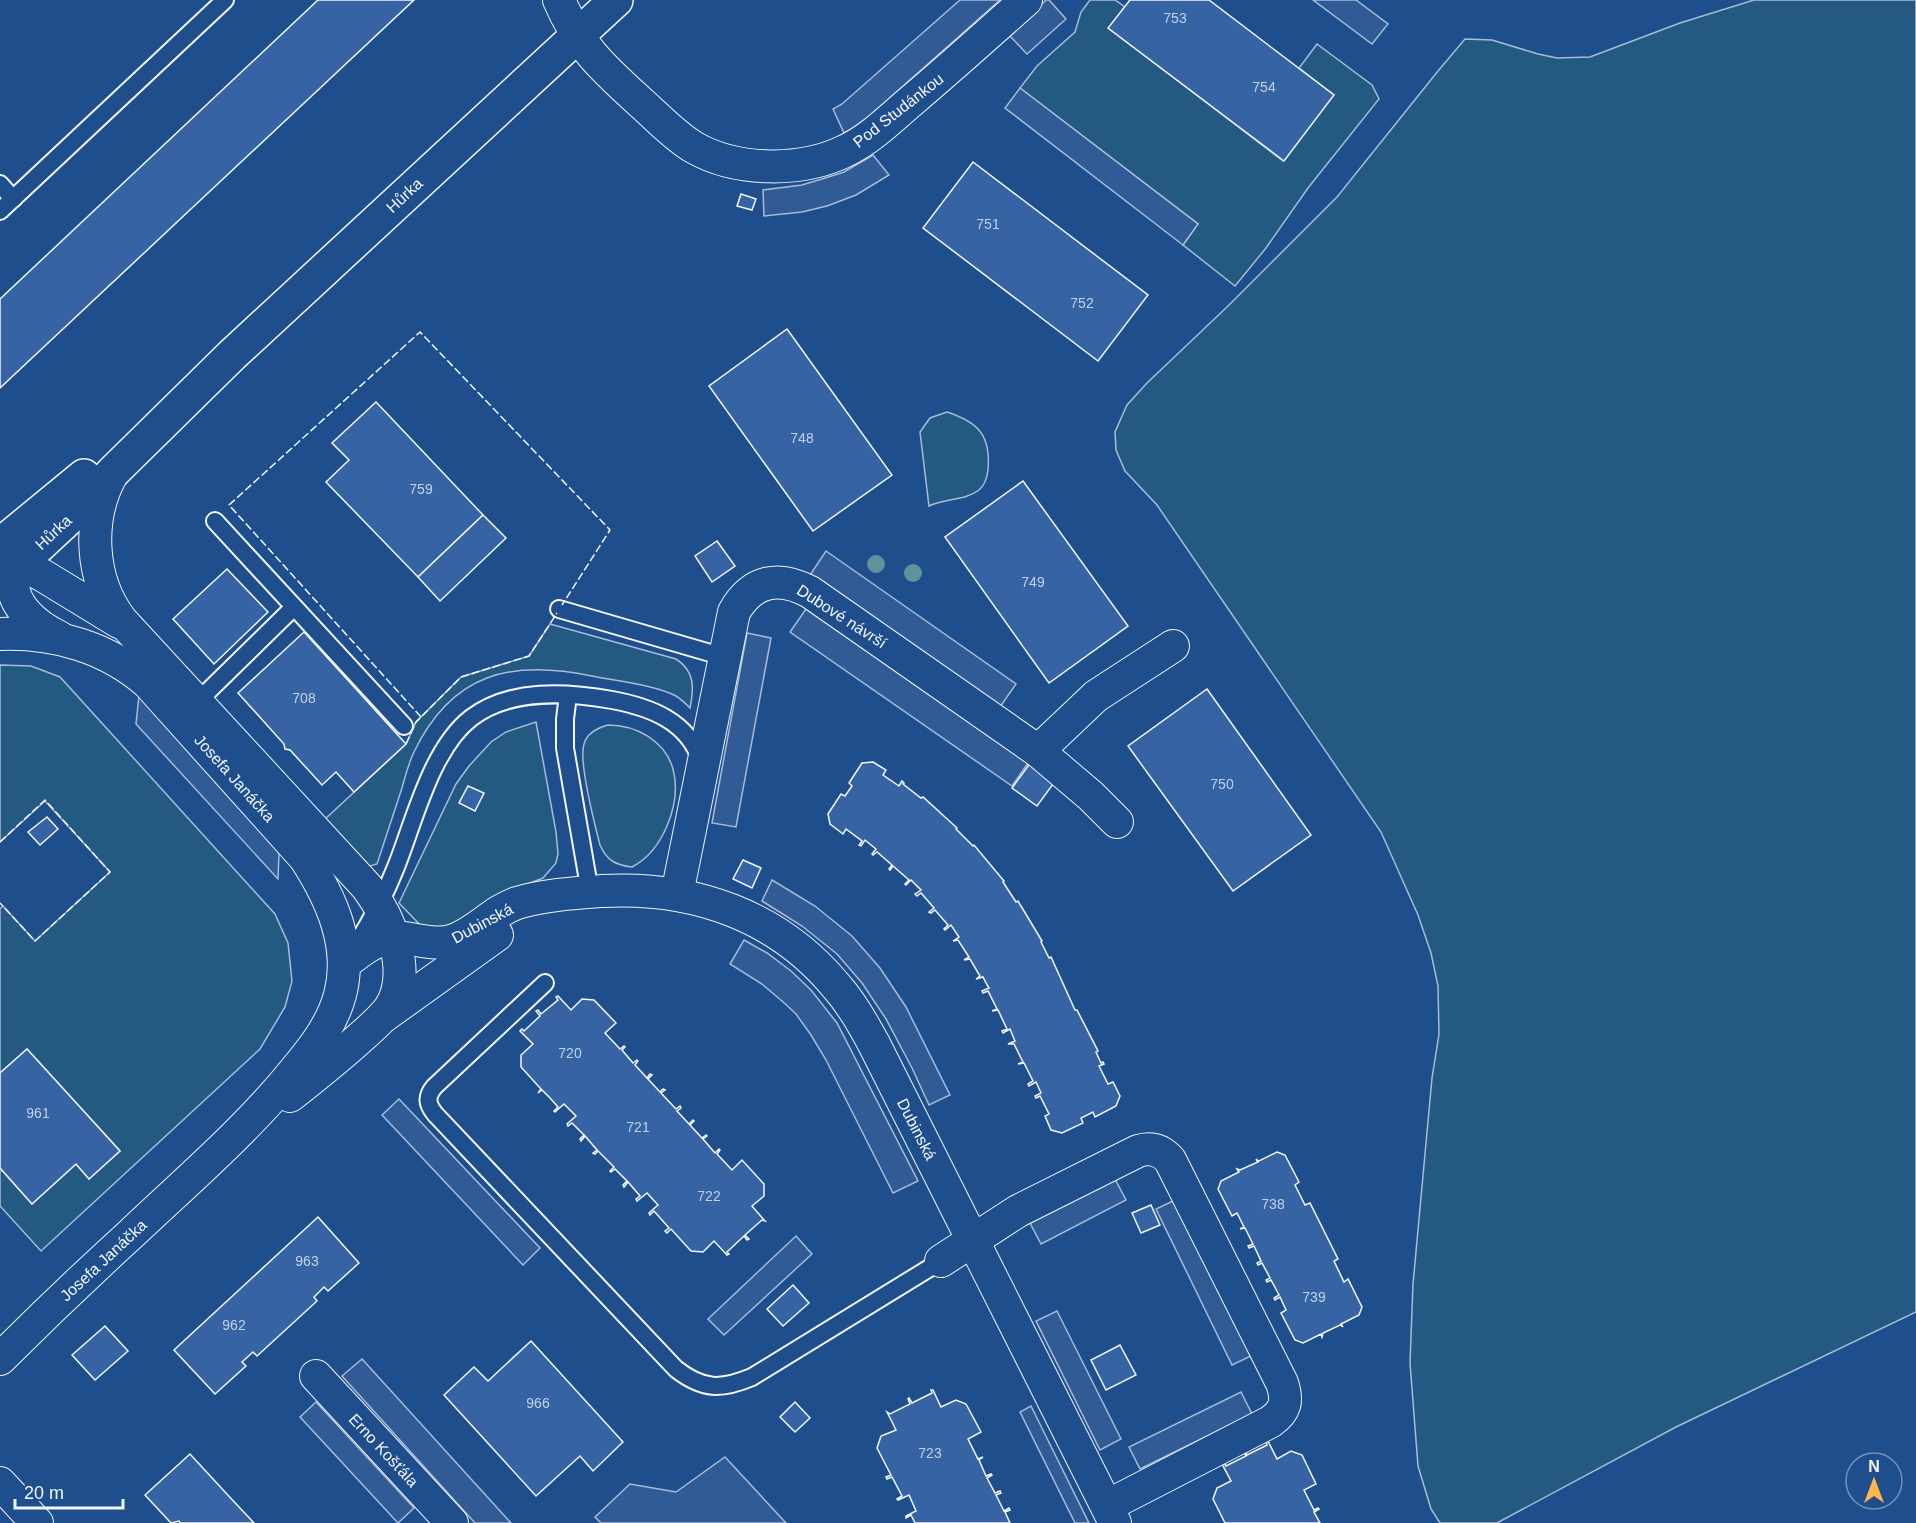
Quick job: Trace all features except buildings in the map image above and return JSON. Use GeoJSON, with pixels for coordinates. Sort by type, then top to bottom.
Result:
{"type":"FeatureCollection","features":[{"type":"Feature","properties":{"kind":"main road","name":"Hůrka"},"geometry":{"type":"LineString","coordinates":[[4,565],[86,502],[566,12],[616,0]]}},
{"type":"Feature","properties":{"kind":"main road","name":"Hůrka"},"geometry":{"type":"LineString","coordinates":[[4,565],[56,499],[232,355]]}},
{"type":"Feature","properties":{"kind":"street","name":"Pod Studánkou"},"geometry":{"type":"LineString","coordinates":[[566,12],[597,62],[671,130],[695,148],[742,164],[779,166],[811,163],[845,151],[861,142],[950,68],[1026,0]]}},
{"type":"Feature","properties":{"kind":"street","name":"Josefa Janáčka"},"geometry":{"type":"LineString","coordinates":[[0,1359],[265,1105],[318,1042],[335,1010],[340,994],[344,964],[338,927],[321,882],[305,858],[189,710],[132,631],[112,608],[104,592],[96,555],[97,519],[100,503],[113,472]]}},
{"type":"Feature","properties":{"kind":"street","name":"Josefa Janáčka"},"geometry":{"type":"LineString","coordinates":[[4,565],[29,569],[42,575],[132,631]]}},
{"type":"Feature","properties":{"kind":"street","name":"Josefa Janáčka"},"geometry":{"type":"LineString","coordinates":[[4,565],[13,576],[13,589],[23,610],[39,626],[68,641]]}},
{"type":"Feature","properties":{"kind":"street","name":"Dubové návrší"},"geometry":{"type":"LineString","coordinates":[[677,894],[734,612],[747,594],[774,582],[797,585],[1038,751],[1091,796],[1117,822]]}},
{"type":"Feature","properties":{"kind":"street","name":"Josefa Janáčka"},"geometry":{"type":"LineString","coordinates":[[0,634],[36,635],[68,641],[106,654],[189,710],[367,887],[386,916],[394,939],[399,970],[394,999],[383,1017],[330,1065],[207,1163]]}},
{"type":"Feature","properties":{"kind":"street"},"geometry":{"type":"LineString","coordinates":[[1038,751],[1096,696],[1173,646]]}},
{"type":"Feature","properties":{"kind":"street","name":"Dubinská"},"geometry":{"type":"LineString","coordinates":[[344,964],[370,945],[384,940],[439,943],[453,940],[463,936],[497,912],[515,904],[549,896],[631,890],[677,894],[726,908],[766,927],[794,945],[837,987],[853,1007],[874,1044],[1111,1514]]}},
{"type":"Feature","properties":{"kind":"street","name":"Dubinská"},"geometry":{"type":"LineString","coordinates":[[383,1017],[405,999],[516,922],[555,903],[590,892]]}},
{"type":"Feature","properties":{"kind":"street"},"geometry":{"type":"LineString","coordinates":[[344,964],[399,970]]}},
{"type":"Feature","properties":{"kind":"street","name":"Dubinská"},"geometry":{"type":"LineString","coordinates":[[399,970],[434,970],[456,965]]}},
{"type":"Feature","properties":{"kind":"street"},"geometry":{"type":"LineString","coordinates":[[941,1261],[1018,1210],[1138,1151],[1158,1150],[1170,1160],[1277,1373],[1286,1400],[1282,1413],[1277,1417],[1111,1514]]}},
{"type":"Feature","properties":{"kind":"street","name":"Erno Košťála"},"geometry":{"type":"LineString","coordinates":[[316,1376],[452,1523]]}},
{"type":"Feature","properties":{"kind":"street"},"geometry":{"type":"LineString","coordinates":[[0,1482],[37,1523]]}},
{"type":"Feature","properties":{"kind":"lane"},"geometry":{"type":"LineString","coordinates":[[0,211],[225,0]]}},
{"type":"Feature","properties":{"kind":"lane"},"geometry":{"type":"LineString","coordinates":[[0,184],[13,198]]}},
{"type":"Feature","properties":{"kind":"lane"},"geometry":{"type":"LineString","coordinates":[[215,521],[404,726]]}},
{"type":"Feature","properties":{"kind":"lane"},"geometry":{"type":"LineString","coordinates":[[189,710],[294,607]]}},
{"type":"Feature","properties":{"kind":"lane"},"geometry":{"type":"LineString","coordinates":[[559,609],[724,657]]}},
{"type":"Feature","properties":{"kind":"lane"},"geometry":{"type":"LineString","coordinates":[[344,964],[379,903],[432,776],[445,751],[461,728],[481,712],[501,703],[539,695],[568,695],[627,703],[664,716],[688,736],[703,765]]}},
{"type":"Feature","properties":{"kind":"lane"},"geometry":{"type":"LineString","coordinates":[[568,695],[565,748],[590,892]]}},
{"type":"Feature","properties":{"kind":"lane"},"geometry":{"type":"LineString","coordinates":[[545,983],[434,1087],[429,1095],[429,1105],[655,1347],[690,1380],[706,1386],[723,1386],[752,1377],[941,1261]]}},
{"type":"Feature","properties":{"kind":"shaded area"},"geometry":{"type":"Polygon","coordinates":[[[960,0],[1000,0],[857,127],[844,133],[833,109],[842,104],[960,0]]]}},
{"type":"Feature","properties":{"kind":"shaded area"},"geometry":{"type":"Polygon","coordinates":[[[1046,0],[1049,0],[1066,19],[1027,54],[1009,35],[1046,0]]]}},
{"type":"Feature","properties":{"kind":"shaded area"},"geometry":{"type":"Polygon","coordinates":[[[1090,0],[1115,0],[1125,7],[1109,28],[1283,161],[1333,95],[1299,68],[1317,44],[1372,85],[1379,99],[1308,188],[1266,248],[1235,286],[1183,245],[1198,224],[1020,88],[1037,66],[1075,32],[1081,12],[1090,0]]]}},
{"type":"Feature","properties":{"kind":"shaded area"},"geometry":{"type":"Polygon","coordinates":[[[1313,0],[1356,0],[1388,24],[1372,44],[1313,0]]]}},
{"type":"Feature","properties":{"kind":"shaded area"},"geometry":{"type":"Polygon","coordinates":[[[1754,0],[1916,0],[1916,1312],[1676,1427],[1497,1523],[1440,1523],[1431,1509],[1418,1466],[1410,1363],[1413,1284],[1432,1078],[1439,1034],[1438,986],[1431,953],[1418,915],[1381,832],[1157,505],[1125,471],[1116,450],[1115,432],[1127,405],[1147,383],[1337,197],[1465,39],[1492,40],[1557,58],[1590,57],[1680,23],[1754,0]]]}},
{"type":"Feature","properties":{"kind":"shaded area"},"geometry":{"type":"Polygon","coordinates":[[[1020,88],[1198,224],[1183,245],[1005,108],[1020,88]]]}},
{"type":"Feature","properties":{"kind":"shaded area"},"geometry":{"type":"Polygon","coordinates":[[[873,155],[889,175],[856,195],[802,212],[764,216],[763,190],[802,185],[844,172],[873,155]]]}},
{"type":"Feature","properties":{"kind":"shaded area"},"geometry":{"type":"Polygon","coordinates":[[[947,412],[967,420],[985,439],[988,473],[983,486],[973,494],[929,506],[920,432],[930,418],[947,412]]]}},
{"type":"Feature","properties":{"kind":"shaded area"},"geometry":{"type":"Polygon","coordinates":[[[826,551],[1016,684],[1000,707],[810,575],[826,551]]]}},
{"type":"Feature","properties":{"kind":"shaded area"},"geometry":{"type":"Polygon","coordinates":[[[806,609],[1028,763],[1012,786],[790,632],[806,609]]]}},
{"type":"Feature","properties":{"kind":"shaded area"},"geometry":{"type":"Polygon","coordinates":[[[550,624],[676,659],[687,669],[692,680],[690,708],[676,696],[658,689],[563,671],[510,672],[487,678],[466,689],[446,704],[429,725],[410,761],[377,864],[367,867],[323,821],[406,744],[416,722],[461,677],[529,656],[550,624]]]}},
{"type":"Feature","properties":{"kind":"shaded area"},"geometry":{"type":"Polygon","coordinates":[[[747,633],[771,638],[736,827],[712,823],[747,633]]]}},
{"type":"Feature","properties":{"kind":"shaded area"},"geometry":{"type":"Polygon","coordinates":[[[0,665],[31,666],[60,677],[275,914],[288,943],[292,981],[285,1007],[260,1049],[41,1251],[0,1206],[0,1172],[2,1170],[32,1204],[76,1164],[89,1179],[120,1151],[27,1049],[0,1073],[0,909],[3,906],[35,941],[110,872],[45,801],[0,842],[0,665]]]}},
{"type":"Feature","properties":{"kind":"shaded area"},"geometry":{"type":"Polygon","coordinates":[[[141,676],[280,828],[278,879],[136,724],[141,676]]]}},
{"type":"Feature","properties":{"kind":"shaded area"},"geometry":{"type":"Polygon","coordinates":[[[536,722],[556,832],[558,854],[556,863],[543,878],[507,892],[454,926],[425,930],[399,903],[456,784],[491,742],[506,732],[536,722]]]}},
{"type":"Feature","properties":{"kind":"shaded area"},"geometry":{"type":"Polygon","coordinates":[[[608,725],[628,728],[648,736],[663,750],[673,769],[675,796],[668,825],[653,850],[632,867],[613,861],[600,845],[585,779],[583,753],[585,740],[593,732],[608,725]]]}},
{"type":"Feature","properties":{"kind":"shaded area"},"geometry":{"type":"Polygon","coordinates":[[[772,880],[815,906],[852,936],[880,968],[906,1007],[950,1095],[929,1105],[886,1019],[862,983],[837,954],[802,926],[762,901],[772,880]]]}},
{"type":"Feature","properties":{"kind":"shaded area"},"geometry":{"type":"Polygon","coordinates":[[[744,940],[767,953],[791,971],[811,990],[837,1023],[918,1181],[893,1193],[811,1035],[796,1014],[782,1001],[762,984],[730,964],[744,940]]]}},
{"type":"Feature","properties":{"kind":"shaded area"},"geometry":{"type":"Polygon","coordinates":[[[399,1099],[540,1248],[523,1265],[382,1115],[399,1099]]]}},
{"type":"Feature","properties":{"kind":"shaded area"},"geometry":{"type":"Polygon","coordinates":[[[1115,1179],[1126,1200],[1041,1244],[1030,1223],[1115,1179]]]}},
{"type":"Feature","properties":{"kind":"shaded area"},"geometry":{"type":"Polygon","coordinates":[[[1177,1199],[1253,1355],[1232,1365],[1156,1209],[1177,1199]]]}},
{"type":"Feature","properties":{"kind":"shaded area"},"geometry":{"type":"Polygon","coordinates":[[[796,1236],[812,1254],[724,1335],[708,1319],[796,1236]]]}},
{"type":"Feature","properties":{"kind":"shaded area"},"geometry":{"type":"Polygon","coordinates":[[[1057,1311],[1121,1439],[1100,1450],[1036,1321],[1057,1311]]]}},
{"type":"Feature","properties":{"kind":"shaded area"},"geometry":{"type":"Polygon","coordinates":[[[362,1359],[511,1523],[475,1523],[342,1376],[362,1359]]]}},
{"type":"Feature","properties":{"kind":"shaded area"},"geometry":{"type":"Polygon","coordinates":[[[1241,1392],[1252,1414],[1140,1469],[1129,1447],[1241,1392]]]}},
{"type":"Feature","properties":{"kind":"shaded area"},"geometry":{"type":"Polygon","coordinates":[[[316,1402],[414,1508],[398,1523],[300,1417],[316,1402]]]}},
{"type":"Feature","properties":{"kind":"shaded area"},"geometry":{"type":"Polygon","coordinates":[[[1031,1406],[1089,1523],[1075,1523],[1020,1412],[1031,1406]]]}},
{"type":"Feature","properties":{"kind":"shaded area"},"geometry":{"type":"Polygon","coordinates":[[[725,1457],[786,1523],[601,1523],[595,1517],[630,1484],[676,1492],[725,1457]]]}},
{"type":"Feature","properties":{"kind":"fence"},"geometry":{"type":"LineString","coordinates":[[421,717],[229,505],[420,332],[610,530],[562,605]]}},
{"type":"Feature","properties":{"kind":"fence"},"geometry":{"type":"LineString","coordinates":[[406,744],[416,722],[461,677],[529,656],[557,613]]}},
{"type":"Feature","properties":{"kind":"fence"},"geometry":{"type":"LineString","coordinates":[[0,842],[45,800],[110,872],[35,941],[0,903]]}}]}
